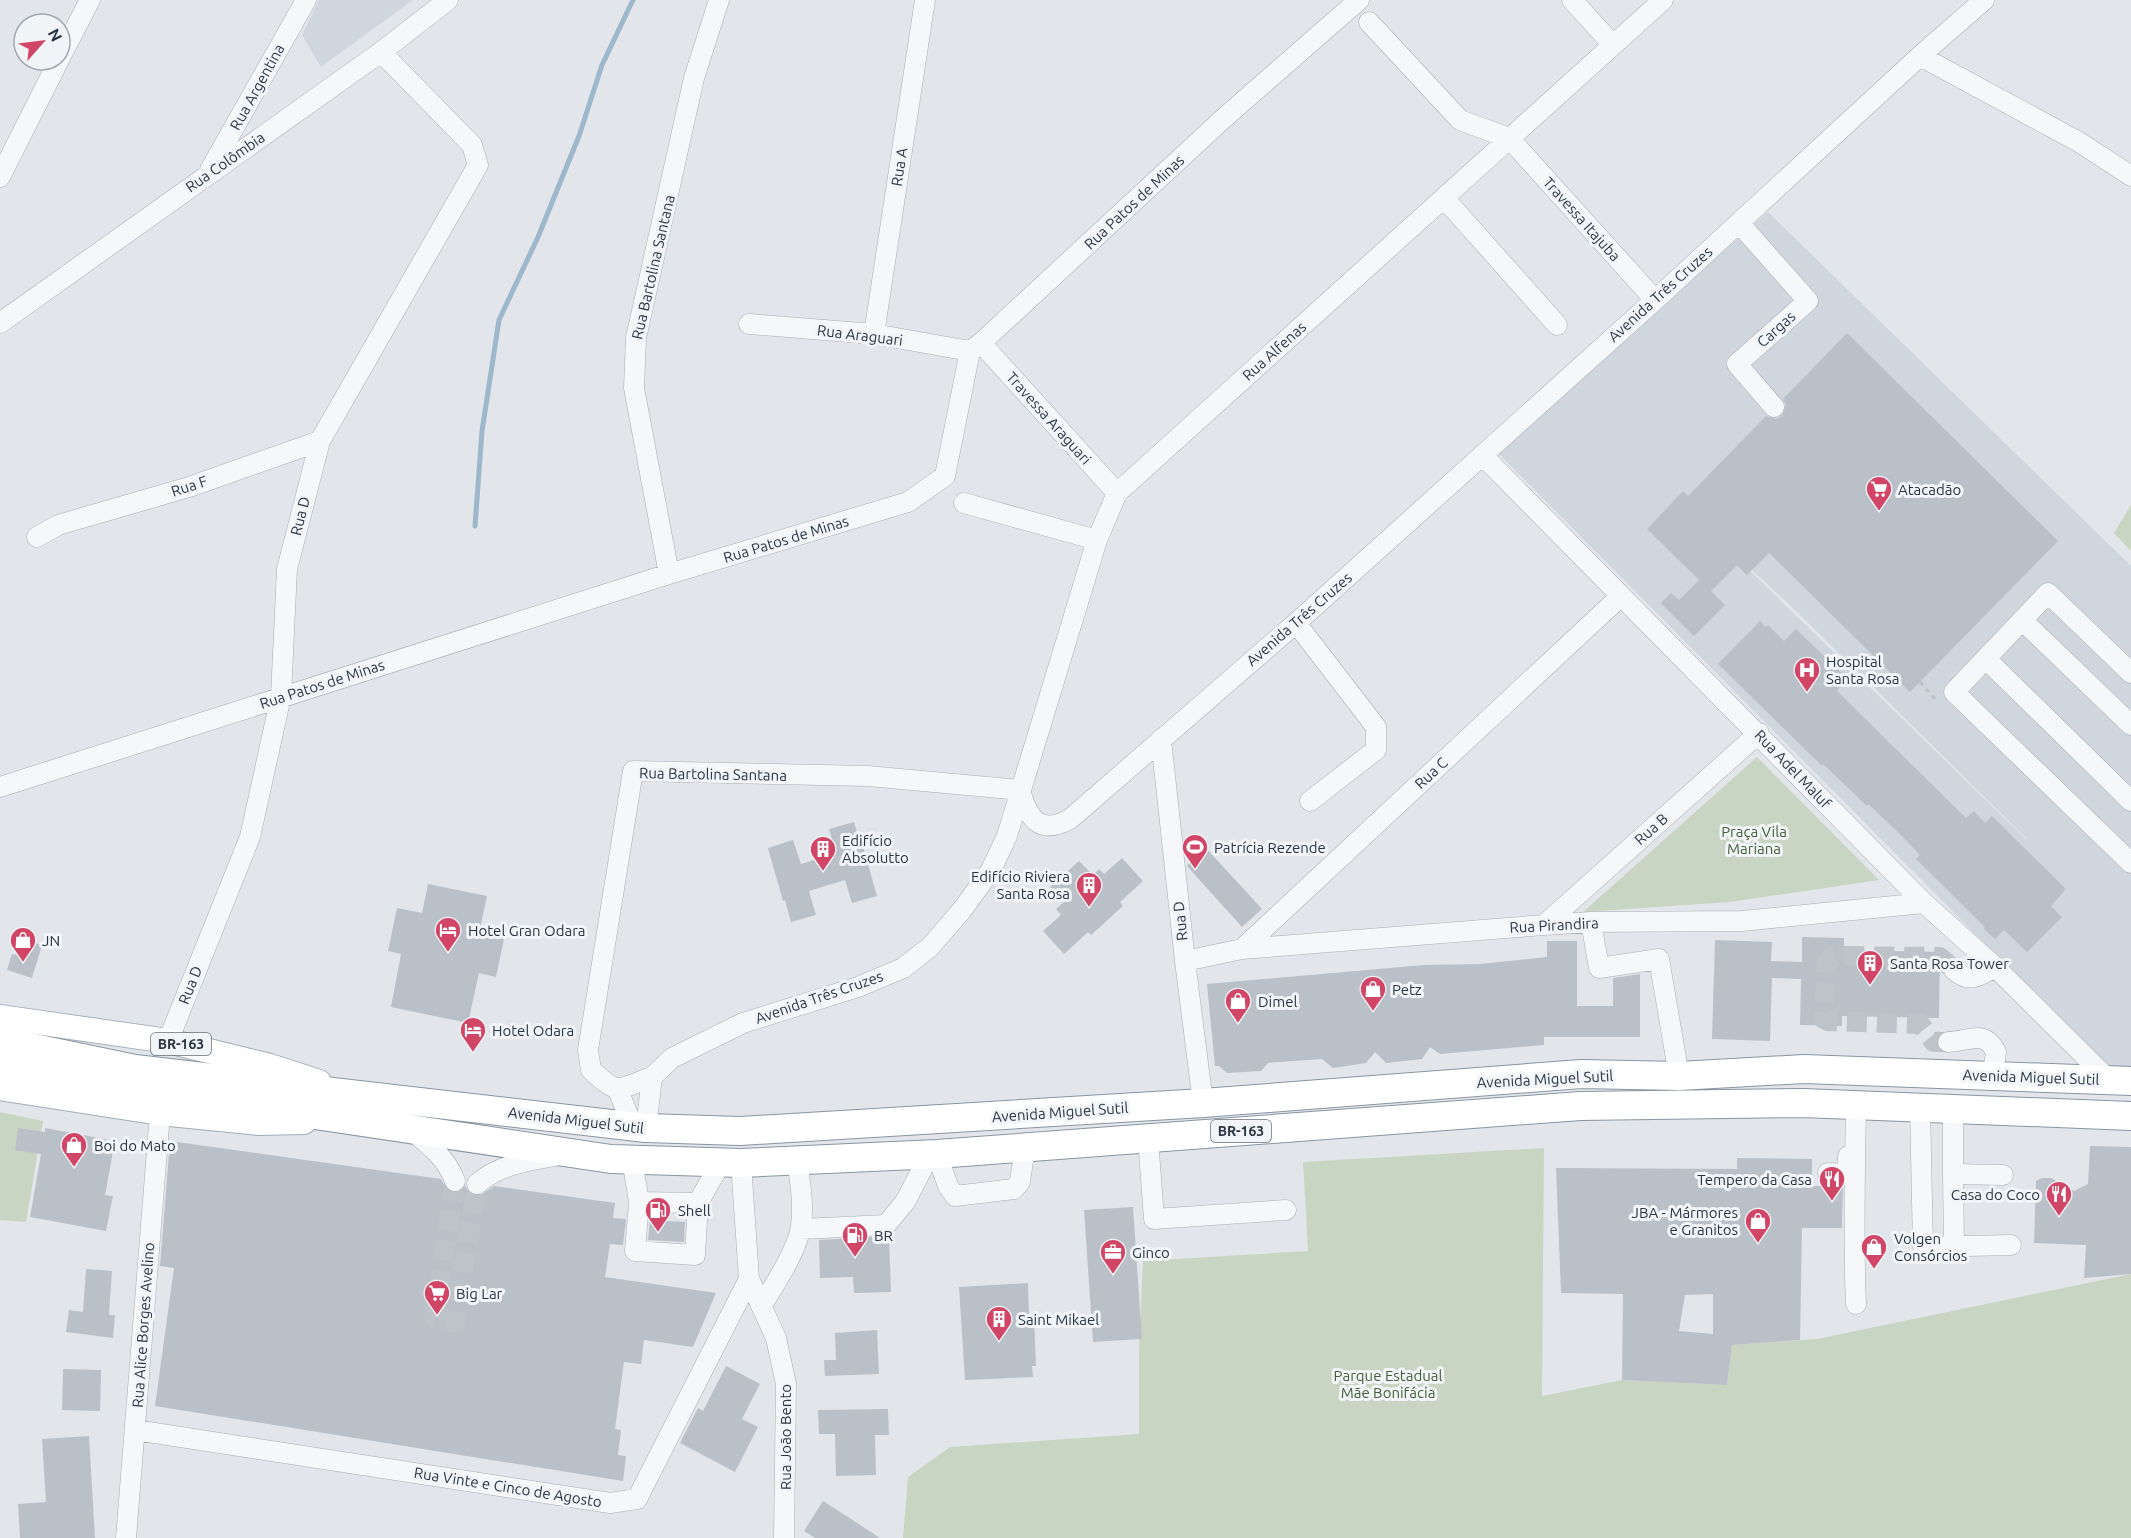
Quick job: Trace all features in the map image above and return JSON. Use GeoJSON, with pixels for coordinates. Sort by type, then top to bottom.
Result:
{"type":"FeatureCollection","features":[{"type":"Feature","properties":{"kind":"highway","name":"BR-163"},"geometry":{"type":"LineString","coordinates":[[0,1041],[135,1069],[356,1108]]}},
{"type":"Feature","properties":{"kind":"highway","name":"BR-163"},"geometry":{"type":"LineString","coordinates":[[0,1062],[134,1088],[356,1108]]}},
{"type":"Feature","properties":{"kind":"highway","name":"Avenida Miguel Sutil"},"geometry":{"type":"LineString","coordinates":[[356,1108],[639,1127],[740,1131],[1203,1103],[1581,1074],[1679,1076],[1804,1069],[2120,1080]]}},
{"type":"Feature","properties":{"kind":"highway","name":"Avenida Miguel Sutil"},"geometry":{"type":"LineString","coordinates":[[356,1108],[408,1129],[572,1153],[632,1159],[731,1162],[933,1154],[1580,1106],[1803,1103],[2131,1116]]}},
{"type":"Feature","properties":{"kind":"main road","name":"Avenida Miguel Sutil"},"geometry":{"type":"LineString","coordinates":[[0,1017],[168,1041],[270,1066],[356,1108]]}},
{"type":"Feature","properties":{"kind":"main road","name":"Avenida Miguel Sutil"},"geometry":{"type":"LineString","coordinates":[[0,1088],[160,1113],[258,1123],[356,1108]]}},
{"type":"Feature","properties":{"kind":"street"},"geometry":{"type":"LineString","coordinates":[[72,35],[90,0]]}},
{"type":"Feature","properties":{"kind":"street","name":"Rua Argentina"},"geometry":{"type":"LineString","coordinates":[[208,174],[306,0]]}},
{"type":"Feature","properties":{"kind":"street","name":"Rua Colômbia"},"geometry":{"type":"LineString","coordinates":[[0,323],[381,52],[448,0]]}},
{"type":"Feature","properties":{"kind":"street","name":"Rua Bartolina Santana"},"geometry":{"type":"LineString","coordinates":[[669,574],[634,388],[636,338],[694,78],[719,0]]}},
{"type":"Feature","properties":{"kind":"street","name":"Rua A"},"geometry":{"type":"LineString","coordinates":[[874,334],[925,0]]}},
{"type":"Feature","properties":{"kind":"street","name":"Rua Patos de Minas"},"geometry":{"type":"LineString","coordinates":[[0,787],[669,574],[908,502],[945,476],[976,347],[1224,118],[1359,0]]}},
{"type":"Feature","properties":{"kind":"street"},"geometry":{"type":"LineString","coordinates":[[1572,0],[1613,45]]}},
{"type":"Feature","properties":{"kind":"street","name":"Rua Alfenas"},"geometry":{"type":"LineString","coordinates":[[1020,790],[1097,540],[1117,493],[1663,0]]}},
{"type":"Feature","properties":{"kind":"street","name":"Avenida Três Cruzes"},"geometry":{"type":"LineString","coordinates":[[1020,790],[1029,815],[1048,826],[1070,819],[1296,623],[1984,0]]}},
{"type":"Feature","properties":{"kind":"street"},"geometry":{"type":"LineString","coordinates":[[1369,22],[1460,120],[1509,138]]}},
{"type":"Feature","properties":{"kind":"street","name":"Rua D"},"geometry":{"type":"LineString","coordinates":[[168,1041],[250,837],[281,696],[287,569],[320,441],[478,165],[472,145],[381,52]]}},
{"type":"Feature","properties":{"kind":"street"},"geometry":{"type":"LineString","coordinates":[[1920,56],[2079,142],[2131,176]]}},
{"type":"Feature","properties":{"kind":"street"},"geometry":{"type":"LineString","coordinates":[[0,177],[53,72]]}},
{"type":"Feature","properties":{"kind":"street","name":"Travessa Itajuba"},"geometry":{"type":"LineString","coordinates":[[1509,138],[1655,300]]}},
{"type":"Feature","properties":{"kind":"street"},"geometry":{"type":"LineString","coordinates":[[1444,198],[1557,325]]}},
{"type":"Feature","properties":{"kind":"street","name":"Cargas"},"geometry":{"type":"LineString","coordinates":[[1739,223],[1808,301],[1737,364],[1774,407]]}},
{"type":"Feature","properties":{"kind":"street","name":"Rua Araguari"},"geometry":{"type":"LineString","coordinates":[[749,324],[874,334],[976,347]]}},
{"type":"Feature","properties":{"kind":"street","name":"Travessa Araguari"},"geometry":{"type":"LineString","coordinates":[[976,347],[1117,493]]}},
{"type":"Feature","properties":{"kind":"street","name":"Rua F"},"geometry":{"type":"LineString","coordinates":[[37,537],[57,525],[189,486],[320,441]]}},
{"type":"Feature","properties":{"kind":"street","name":"Rua Adel Maluf"},"geometry":{"type":"LineString","coordinates":[[1482,455],[1759,733],[1924,903],[2120,1080]]}},
{"type":"Feature","properties":{"kind":"street"},"geometry":{"type":"LineString","coordinates":[[964,503],[1097,540]]}},
{"type":"Feature","properties":{"kind":"street"},"geometry":{"type":"LineString","coordinates":[[2131,673],[2048,593],[1954,692],[2131,863]]}},
{"type":"Feature","properties":{"kind":"street","name":"Rua C"},"geometry":{"type":"LineString","coordinates":[[1242,949],[1621,596]]}},
{"type":"Feature","properties":{"kind":"street"},"geometry":{"type":"LineString","coordinates":[[2023,621],[2131,724]]}},
{"type":"Feature","properties":{"kind":"street"},"geometry":{"type":"LineString","coordinates":[[1296,623],[1376,726],[1376,750],[1310,801]]}},
{"type":"Feature","properties":{"kind":"street"},"geometry":{"type":"LineString","coordinates":[[1986,659],[2131,801]]}},
{"type":"Feature","properties":{"kind":"street","name":"Rua B"},"geometry":{"type":"LineString","coordinates":[[1544,925],[1759,733]]}},
{"type":"Feature","properties":{"kind":"street","name":"Rua D"},"geometry":{"type":"LineString","coordinates":[[1161,739],[1203,1103]]}},
{"type":"Feature","properties":{"kind":"street","name":"Rua Bartolina Santana"},"geometry":{"type":"LineString","coordinates":[[618,1090],[610,1087],[591,1070],[588,1050],[633,771],[868,776],[1020,790]]}},
{"type":"Feature","properties":{"kind":"street","name":"Avenida Três Cruzes"},"geometry":{"type":"LineString","coordinates":[[652,1077],[672,1058],[743,1023],[858,987],[903,968],[930,947],[962,910],[991,870],[1007,836],[1020,790]]}},
{"type":"Feature","properties":{"kind":"street","name":"Rua Pirandira"},"geometry":{"type":"LineString","coordinates":[[1185,961],[1242,949],[1544,925],[1591,922],[1742,921],[1924,903]]}},
{"type":"Feature","properties":{"kind":"street"},"geometry":{"type":"LineString","coordinates":[[1591,922],[1599,968],[1659,959],[1679,1076]]}},
{"type":"Feature","properties":{"kind":"street"},"geometry":{"type":"LineString","coordinates":[[1954,970],[1962,978],[1970,978],[1995,967]]}},
{"type":"Feature","properties":{"kind":"street"},"geometry":{"type":"LineString","coordinates":[[1948,1042],[1961,1042],[1976,1037],[1989,1042],[1996,1052],[1994,1066],[1989,1075]]}},
{"type":"Feature","properties":{"kind":"street"},"geometry":{"type":"LineString","coordinates":[[639,1127],[618,1090],[652,1077]]}},
{"type":"Feature","properties":{"kind":"street"},"geometry":{"type":"LineString","coordinates":[[639,1127],[652,1077]]}},
{"type":"Feature","properties":{"kind":"street"},"geometry":{"type":"LineString","coordinates":[[1828,1173],[1848,1174],[1852,1105]]}},
{"type":"Feature","properties":{"kind":"street"},"geometry":{"type":"LineString","coordinates":[[1852,1105],[1856,1304]]}},
{"type":"Feature","properties":{"kind":"street"},"geometry":{"type":"LineString","coordinates":[[1920,1108],[1923,1247],[2011,1245]]}},
{"type":"Feature","properties":{"kind":"street"},"geometry":{"type":"LineString","coordinates":[[1953,1109],[1954,1246]]}},
{"type":"Feature","properties":{"kind":"street","name":"Rua Alice Borges Avelino"},"geometry":{"type":"LineString","coordinates":[[126,1538],[160,1113]]}},
{"type":"Feature","properties":{"kind":"street"},"geometry":{"type":"LineString","coordinates":[[408,1129],[428,1144],[450,1167],[455,1181]]}},
{"type":"Feature","properties":{"kind":"street"},"geometry":{"type":"LineString","coordinates":[[1148,1138],[1154,1219],[1286,1210]]}},
{"type":"Feature","properties":{"kind":"street"},"geometry":{"type":"LineString","coordinates":[[933,1154],[955,1197],[1014,1189],[1020,1182],[1025,1147]]}},
{"type":"Feature","properties":{"kind":"street"},"geometry":{"type":"LineString","coordinates":[[477,1184],[488,1174],[507,1167],[572,1153]]}},
{"type":"Feature","properties":{"kind":"street"},"geometry":{"type":"LineString","coordinates":[[801,1229],[886,1225],[905,1202],[933,1154]]}},
{"type":"Feature","properties":{"kind":"street"},"geometry":{"type":"LineString","coordinates":[[632,1159],[639,1202],[635,1251],[695,1255],[698,1203],[731,1162]]}},
{"type":"Feature","properties":{"kind":"street"},"geometry":{"type":"LineString","coordinates":[[761,1306],[780,1277],[801,1229],[802,1194],[797,1160]]}},
{"type":"Feature","properties":{"kind":"street","name":"Rua João Bento"},"geometry":{"type":"LineString","coordinates":[[731,1162],[749,1279],[776,1338],[786,1384],[784,1538]]}},
{"type":"Feature","properties":{"kind":"street"},"geometry":{"type":"LineString","coordinates":[[1953,1174],[2003,1174]]}},
{"type":"Feature","properties":{"kind":"street"},"geometry":{"type":"LineString","coordinates":[[639,1202],[698,1203]]}},
{"type":"Feature","properties":{"kind":"street","name":"Rua Vinte e Cinco de Agosto"},"geometry":{"type":"LineString","coordinates":[[135,1430],[610,1503],[637,1499],[749,1279]]}},
{"type":"Feature","properties":{"kind":"shaded area"},"geometry":{"type":"Polygon","coordinates":[[[319,0],[413,0],[321,67],[302,35],[319,0]]]}},
{"type":"Feature","properties":{"kind":"shaded area"},"geometry":{"type":"Polygon","coordinates":[[[1768,212],[2131,566],[2131,1073],[2112,1072],[1496,451],[1768,212]],[[1702,524],[2027,839],[1792,607],[1702,524]]]}},
{"type":"Feature","properties":{"kind":"green space"},"geometry":{"type":"Polygon","coordinates":[[[2131,505],[2131,551],[2114,533],[2131,505]]]}},
{"type":"Feature","properties":{"kind":"green space","name":"Praça Vila Mariana"},"geometry":{"type":"Polygon","coordinates":[[[1757,757],[1879,880],[1730,902],[1583,912],[1757,757]]]}},
{"type":"Feature","properties":{"kind":"green space"},"geometry":{"type":"Polygon","coordinates":[[[0,1112],[43,1121],[26,1222],[0,1220],[0,1112]]]}},
{"type":"Feature","properties":{"kind":"green space","name":"Parque Estadual Mãe Bonifácia"},"geometry":{"type":"Polygon","coordinates":[[[1544,1148],[1542,1396],[1622,1380],[1727,1385],[1732,1345],[1817,1339],[2131,1274],[2131,1538],[903,1538],[908,1477],[950,1447],[1139,1434],[1139,1350],[1143,1261],[1308,1251],[1303,1162],[1544,1148]]]}},
{"type":"Feature","properties":{"kind":"building","name":"Atacadão"},"geometry":{"type":"Polygon","coordinates":[[[1847,333],[2058,541],[1910,692],[1769,553],[1747,575],[1737,565],[1711,591],[1725,605],[1694,636],[1661,603],[1671,593],[1679,600],[1699,580],[1647,529],[1683,491],[1688,496],[1766,416],[1776,419],[1782,416],[1786,405],[1783,399],[1847,333]]]}},
{"type":"Feature","properties":{"kind":"building"},"geometry":{"type":"Polygon","coordinates":[[[1760,621],[1766,627],[1768,625],[1784,641],[1796,629],[1848,679],[1837,691],[1966,818],[1974,811],[1985,823],[1992,816],[2066,889],[2051,906],[2062,917],[2027,952],[2004,930],[1995,939],[1984,929],[1985,927],[1916,859],[1920,855],[1898,832],[1823,764],[1822,766],[1718,664],[1760,621]]]}},
{"type":"Feature","properties":{"kind":"building","name":"Edifício Absolutto"},"geometry":{"type":"Polygon","coordinates":[[[854,822],[877,896],[852,903],[845,880],[809,891],[816,915],[791,922],[768,848],[793,840],[801,864],[836,853],[829,829],[854,822]]]}},
{"type":"Feature","properties":{"kind":"building"},"geometry":{"type":"Polygon","coordinates":[[[1205,847],[1262,909],[1242,927],[1187,866],[1205,847]]]}},
{"type":"Feature","properties":{"kind":"building","name":"Edifício Riviera Santa Rosa"},"geometry":{"type":"Polygon","coordinates":[[[1122,858],[1143,881],[1120,902],[1123,906],[1091,935],[1088,932],[1064,954],[1043,931],[1061,915],[1056,909],[1064,902],[1050,887],[1079,861],[1093,875],[1099,869],[1104,874],[1122,858]]]}},
{"type":"Feature","properties":{"kind":"building","name":"Hotel Gran Odara"},"geometry":{"type":"Polygon","coordinates":[[[428,884],[487,896],[480,929],[505,934],[496,977],[479,973],[468,1023],[391,1007],[401,954],[388,951],[397,908],[422,913],[428,884]]]}},
{"type":"Feature","properties":{"kind":"building","name":"Santa Rosa Tower"},"geometry":{"type":"Polygon","coordinates":[[[1802,937],[1844,938],[1844,950],[1940,952],[1939,1018],[1842,1016],[1842,1026],[1800,1025],[1801,979],[1772,978],[1770,1041],[1712,1039],[1715,940],[1772,942],[1771,961],[1802,962],[1802,937]]]}},
{"type":"Feature","properties":{"kind":"building","name":"JN"},"geometry":{"type":"Polygon","coordinates":[[[20,938],[42,945],[32,978],[7,970],[20,938]]]}},
{"type":"Feature","properties":{"kind":"building"},"geometry":{"type":"Polygon","coordinates":[[[1547,941],[1577,941],[1577,1006],[1613,1006],[1613,978],[1640,974],[1640,1037],[1544,1037],[1544,1045],[1440,1054],[1430,1047],[1422,1059],[1386,1063],[1375,1052],[1366,1063],[1333,1068],[1322,1059],[1268,1063],[1261,1071],[1227,1073],[1219,1066],[1215,1066],[1207,984],[1547,957],[1547,941]]]}},
{"type":"Feature","properties":{"kind":"building","name":"Boi do Mato"},"geometry":{"type":"Polygon","coordinates":[[[18,1128],[45,1132],[45,1128],[115,1141],[105,1195],[113,1196],[106,1231],[30,1217],[41,1154],[15,1150],[18,1128]]]}},
{"type":"Feature","properties":{"kind":"building","name":"Big Lar"},"geometry":{"type":"Polygon","coordinates":[[[170,1141],[441,1179],[447,1190],[453,1193],[460,1192],[465,1186],[472,1195],[479,1196],[494,1186],[615,1203],[613,1218],[626,1219],[623,1245],[610,1244],[605,1277],[716,1293],[693,1347],[644,1340],[641,1364],[624,1362],[615,1429],[621,1430],[618,1455],[626,1456],[623,1481],[155,1406],[174,1268],[160,1266],[170,1141]]]}},
{"type":"Feature","properties":{"kind":"building"},"geometry":{"type":"Polygon","coordinates":[[[2090,1146],[2131,1147],[2131,1274],[2084,1278],[2086,1245],[2034,1243],[2036,1181],[2051,1178],[2074,1191],[2088,1184],[2090,1146]]]}},
{"type":"Feature","properties":{"kind":"building"},"geometry":{"type":"Polygon","coordinates":[[[1737,1158],[1812,1159],[1812,1186],[1843,1186],[1842,1228],[1802,1228],[1800,1340],[1732,1345],[1727,1385],[1622,1380],[1623,1294],[1561,1293],[1556,1168],[1737,1169],[1737,1158]],[[1713,1294],[1685,1295],[1679,1331],[1713,1334],[1713,1294]]]}},
{"type":"Feature","properties":{"kind":"building","name":"Ginco"},"geometry":{"type":"Polygon","coordinates":[[[1133,1207],[1142,1339],[1093,1342],[1084,1210],[1133,1207]]]}},
{"type":"Feature","properties":{"kind":"building"},"geometry":{"type":"Polygon","coordinates":[[[650,1220],[685,1222],[684,1242],[648,1240],[650,1220]]]}},
{"type":"Feature","properties":{"kind":"building","name":"BR"},"geometry":{"type":"Polygon","coordinates":[[[889,1236],[891,1292],[854,1293],[853,1277],[820,1278],[819,1240],[889,1236]]]}},
{"type":"Feature","properties":{"kind":"building"},"geometry":{"type":"Polygon","coordinates":[[[86,1269],[112,1271],[109,1315],[115,1315],[113,1338],[66,1332],[69,1310],[83,1312],[86,1269]]]}},
{"type":"Feature","properties":{"kind":"building","name":"Saint Mikael"},"geometry":{"type":"Polygon","coordinates":[[[1028,1283],[1029,1318],[1034,1318],[1036,1366],[1032,1366],[1033,1377],[965,1380],[959,1287],[1028,1283]]]}},
{"type":"Feature","properties":{"kind":"building"},"geometry":{"type":"Polygon","coordinates":[[[877,1330],[879,1374],[825,1376],[824,1360],[836,1360],[835,1333],[877,1330]]]}},
{"type":"Feature","properties":{"kind":"building"},"geometry":{"type":"Polygon","coordinates":[[[726,1366],[760,1384],[742,1419],[758,1427],[735,1472],[680,1443],[698,1408],[703,1411],[726,1366]]]}},
{"type":"Feature","properties":{"kind":"building"},"geometry":{"type":"Polygon","coordinates":[[[63,1369],[101,1370],[100,1411],[62,1410],[63,1369]]]}},
{"type":"Feature","properties":{"kind":"building"},"geometry":{"type":"Polygon","coordinates":[[[888,1409],[889,1435],[875,1435],[876,1475],[836,1476],[835,1434],[819,1434],[818,1410],[888,1409]]]}},
{"type":"Feature","properties":{"kind":"building"},"geometry":{"type":"Polygon","coordinates":[[[89,1436],[95,1538],[20,1538],[18,1504],[46,1502],[42,1439],[89,1436]]]}},
{"type":"Feature","properties":{"kind":"building"},"geometry":{"type":"Polygon","coordinates":[[[823,1501],[880,1538],[815,1538],[804,1531],[823,1501]]]}},
{"type":"Feature","properties":{"kind":"waterway"},"geometry":{"type":"LineString","coordinates":[[475,526],[482,431],[499,320],[538,237],[579,136],[602,65],[633,0]]}},
{"type":"Feature","properties":{"kind":"tunnel"},"geometry":{"type":"LineString","coordinates":[[1948,1042],[1934,1042],[1920,1024],[1824,1019],[1827,962],[1834,956],[1940,957],[1954,970]]}},
{"type":"Feature","properties":{"kind":"tunnel"},"geometry":{"type":"LineString","coordinates":[[455,1181],[435,1319],[455,1322],[477,1184]]}},
{"type":"Feature","properties":{"kind":"place","name":"Atacadão"},"geometry":{"type":"Point","coordinates":[1879,512]}},
{"type":"Feature","properties":{"kind":"place","name":"Hospital Santa Rosa"},"geometry":{"type":"Point","coordinates":[1807,693]}},
{"type":"Feature","properties":{"kind":"place","name":"Patrícia Rezende"},"geometry":{"type":"Point","coordinates":[1195,870]}},
{"type":"Feature","properties":{"kind":"place","name":"Edifício Absolutto"},"geometry":{"type":"Point","coordinates":[823,872]}},
{"type":"Feature","properties":{"kind":"place","name":"Edifício Riviera Santa Rosa"},"geometry":{"type":"Point","coordinates":[1089,908]}},
{"type":"Feature","properties":{"kind":"place","name":"Hotel Gran Odara"},"geometry":{"type":"Point","coordinates":[448,953]}},
{"type":"Feature","properties":{"kind":"place","name":"JN"},"geometry":{"type":"Point","coordinates":[23,963]}},
{"type":"Feature","properties":{"kind":"place","name":"Santa Rosa Tower"},"geometry":{"type":"Point","coordinates":[1870,986]}},
{"type":"Feature","properties":{"kind":"place","name":"Petz"},"geometry":{"type":"Point","coordinates":[1373,1012]}},
{"type":"Feature","properties":{"kind":"place","name":"Dimel"},"geometry":{"type":"Point","coordinates":[1238,1024]}},
{"type":"Feature","properties":{"kind":"place","name":"Hotel Odara"},"geometry":{"type":"Point","coordinates":[473,1053]}},
{"type":"Feature","properties":{"kind":"place","name":"Boi do Mato"},"geometry":{"type":"Point","coordinates":[74,1168]}},
{"type":"Feature","properties":{"kind":"place","name":"Tempero da Casa"},"geometry":{"type":"Point","coordinates":[1832,1202]}},
{"type":"Feature","properties":{"kind":"place","name":"Casa do Coco"},"geometry":{"type":"Point","coordinates":[2059,1217]}},
{"type":"Feature","properties":{"kind":"place","name":"Shell"},"geometry":{"type":"Point","coordinates":[658,1233]}},
{"type":"Feature","properties":{"kind":"place","name":"JBA - Mármores e Granitos"},"geometry":{"type":"Point","coordinates":[1758,1244]}},
{"type":"Feature","properties":{"kind":"place","name":"BR"},"geometry":{"type":"Point","coordinates":[855,1258]}},
{"type":"Feature","properties":{"kind":"place","name":"Volgen Consórcios"},"geometry":{"type":"Point","coordinates":[1874,1270]}},
{"type":"Feature","properties":{"kind":"place","name":"Ginco"},"geometry":{"type":"Point","coordinates":[1113,1275]}},
{"type":"Feature","properties":{"kind":"place","name":"Big Lar"},"geometry":{"type":"Point","coordinates":[437,1316]}},
{"type":"Feature","properties":{"kind":"place","name":"Saint Mikael"},"geometry":{"type":"Point","coordinates":[999,1342]}}]}
